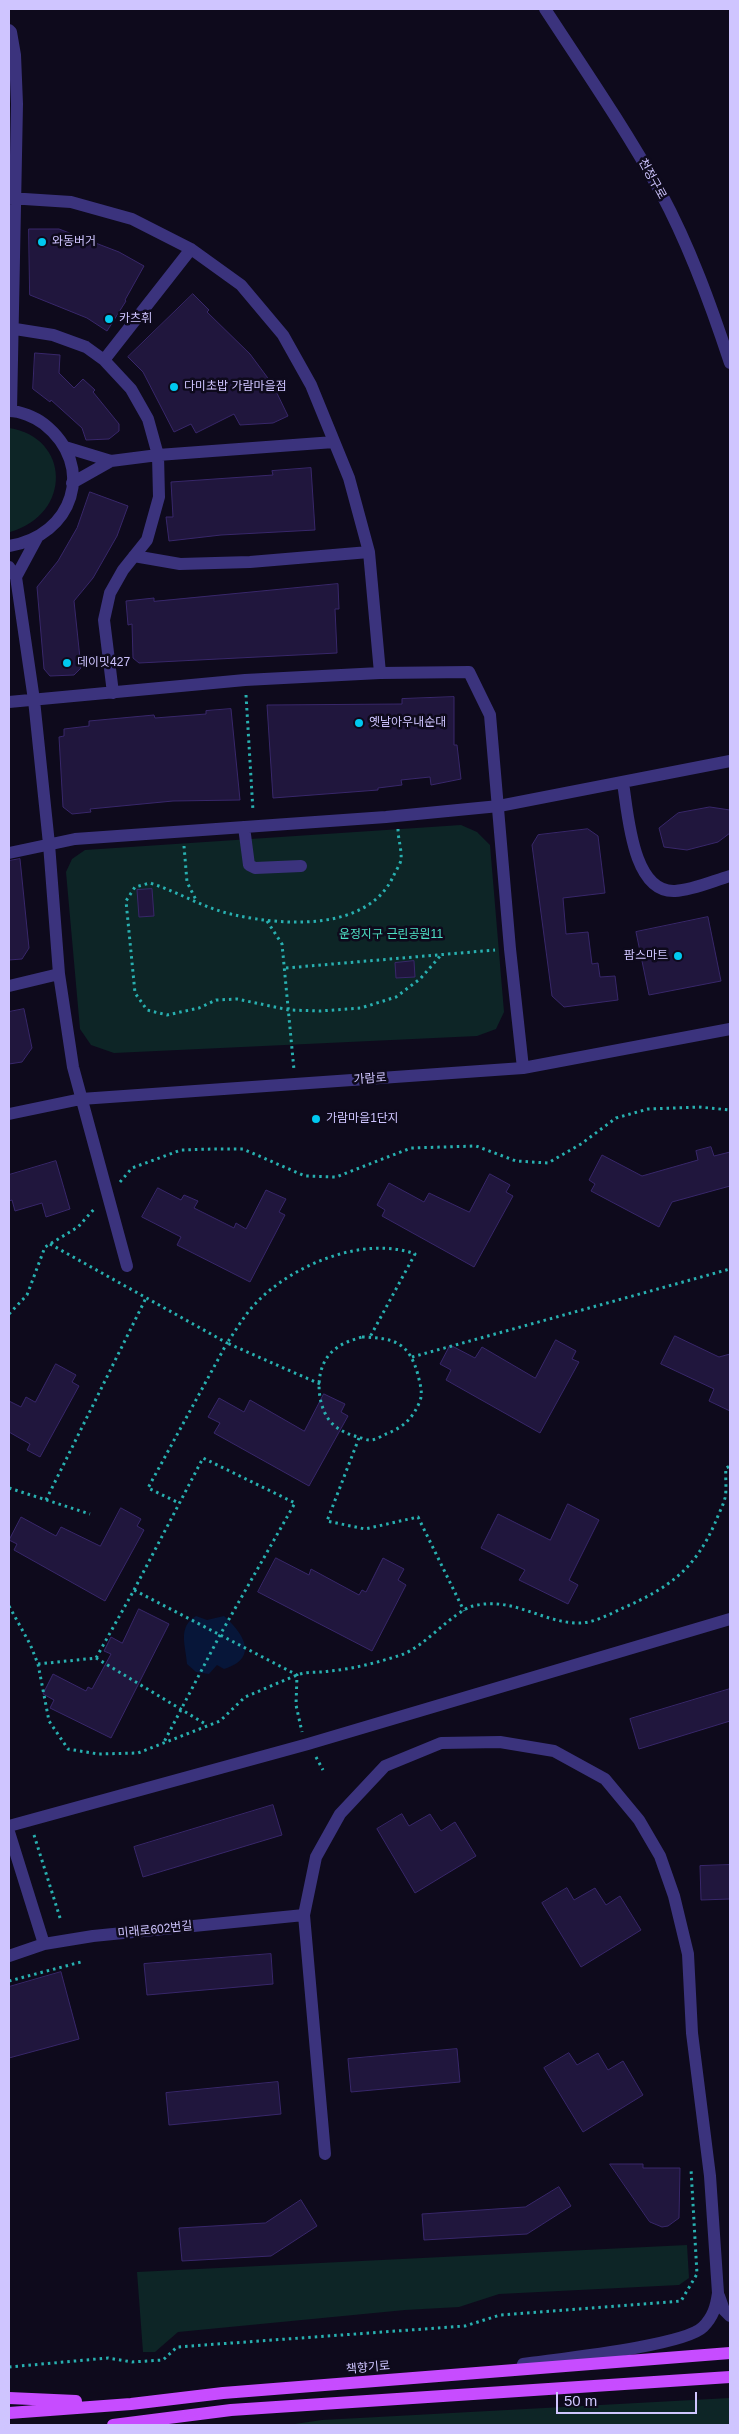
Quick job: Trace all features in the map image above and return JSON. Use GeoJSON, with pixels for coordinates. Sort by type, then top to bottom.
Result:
{"type":"FeatureCollection","features":[{"type":"Feature","properties":{"kind":"main road","name":"책향기로"},"geometry":{"type":"LineString","coordinates":[[9,2413],[131,2404],[223,2393],[730,2353]]}},
{"type":"Feature","properties":{"kind":"main road"},"geometry":{"type":"LineString","coordinates":[[113,2425],[231,2410],[730,2377]]}},
{"type":"Feature","properties":{"kind":"main road"},"geometry":{"type":"LineString","coordinates":[[9,2398],[131,2404]]}},
{"type":"Feature","properties":{"kind":"street","name":"천정구로"},"geometry":{"type":"LineString","coordinates":[[546,9],[630,139],[662,194],[693,259],[730,363]]}},
{"type":"Feature","properties":{"kind":"street"},"geometry":{"type":"LineString","coordinates":[[9,30],[15,55],[10,411],[38,420],[56,434],[65,447],[73,473],[71,495],[62,516],[47,532],[27,543],[9,546]]}},
{"type":"Feature","properties":{"kind":"street"},"geometry":{"type":"LineString","coordinates":[[12,197],[71,202],[132,219],[190,249],[241,286],[283,335],[311,385],[349,478],[369,552],[380,673]]}},
{"type":"Feature","properties":{"kind":"street"},"geometry":{"type":"LineString","coordinates":[[104,360],[190,249]]}},
{"type":"Feature","properties":{"kind":"street"},"geometry":{"type":"LineString","coordinates":[[11,327],[52,335],[86,347],[104,360],[131,389],[148,419],[158,455],[159,497],[147,540],[134,556],[110,593],[104,620],[113,693]]}},
{"type":"Feature","properties":{"kind":"street"},"geometry":{"type":"LineString","coordinates":[[72,483],[111,461],[158,455],[334,442]]}},
{"type":"Feature","properties":{"kind":"street"},"geometry":{"type":"LineString","coordinates":[[65,447],[111,461]]}},
{"type":"Feature","properties":{"kind":"street"},"geometry":{"type":"LineString","coordinates":[[36,538],[13,572],[34,700],[49,844],[59,974],[73,1067],[127,1266]]}},
{"type":"Feature","properties":{"kind":"street"},"geometry":{"type":"LineString","coordinates":[[134,556],[189,563],[250,562],[369,552]]}},
{"type":"Feature","properties":{"kind":"street"},"geometry":{"type":"LineString","coordinates":[[9,702],[245,680],[380,673],[468,672],[490,715],[510,949],[523,1068]]}},
{"type":"Feature","properties":{"kind":"street"},"geometry":{"type":"LineString","coordinates":[[9,853],[75,838],[396,816],[498,806],[730,761]]}},
{"type":"Feature","properties":{"kind":"street"},"geometry":{"type":"LineString","coordinates":[[622,783],[638,863],[646,878],[663,889],[674,891],[730,876]]}},
{"type":"Feature","properties":{"kind":"street"},"geometry":{"type":"LineString","coordinates":[[249,827],[249,865],[255,868],[301,866]]}},
{"type":"Feature","properties":{"kind":"street"},"geometry":{"type":"LineString","coordinates":[[9,986],[59,974]]}},
{"type":"Feature","properties":{"kind":"street","name":"가람로"},"geometry":{"type":"LineString","coordinates":[[9,1114],[81,1099],[523,1068],[730,1029]]}},
{"type":"Feature","properties":{"kind":"street"},"geometry":{"type":"LineString","coordinates":[[9,1826],[308,1744],[730,1619]]}},
{"type":"Feature","properties":{"kind":"street"},"geometry":{"type":"LineString","coordinates":[[325,2154],[304,1915],[316,1857],[340,1814],[385,1766],[441,1743],[500,1742],[554,1751],[605,1779],[639,1820],[660,1856],[674,1896],[688,1954],[692,2033],[710,2176],[718,2293],[715,2311],[702,2329],[672,2342],[457,2374]]}},
{"type":"Feature","properties":{"kind":"street"},"geometry":{"type":"LineString","coordinates":[[9,1832],[44,1944]]}},
{"type":"Feature","properties":{"kind":"street","name":"미래로602번길"},"geometry":{"type":"LineString","coordinates":[[9,1956],[44,1944],[93,1936],[304,1915]]}},
{"type":"Feature","properties":{"kind":"street"},"geometry":{"type":"LineString","coordinates":[[718,2293],[724,2310],[730,2316]]}},
{"type":"Feature","properties":{"kind":"path"},"geometry":{"type":"LineString","coordinates":[[245,680],[249,827]]}},
{"type":"Feature","properties":{"kind":"path"},"geometry":{"type":"LineString","coordinates":[[396,816],[401,860],[389,885],[369,906],[340,916],[312,920],[267,920],[234,915],[197,903],[150,882],[135,887],[126,901],[135,993],[147,1010],[167,1015],[198,1008],[216,1000],[237,999],[289,1010],[320,1011],[361,1008],[396,997],[420,979],[442,954]]}},
{"type":"Feature","properties":{"kind":"path"},"geometry":{"type":"LineString","coordinates":[[183,830],[187,882],[197,903]]}},
{"type":"Feature","properties":{"kind":"path"},"geometry":{"type":"LineString","coordinates":[[267,920],[282,944],[286,968],[295,1084]]}},
{"type":"Feature","properties":{"kind":"path"},"geometry":{"type":"LineString","coordinates":[[286,968],[510,949]]}},
{"type":"Feature","properties":{"kind":"path"},"geometry":{"type":"LineString","coordinates":[[9,1314],[27,1295],[45,1247],[78,1227],[132,1168],[181,1150],[243,1149],[305,1176],[336,1177],[411,1148],[476,1146],[516,1161],[548,1163],[581,1144],[616,1118],[648,1109],[699,1107],[730,1110]]}},
{"type":"Feature","properties":{"kind":"path"},"geometry":{"type":"LineString","coordinates":[[50,1244],[227,1343],[320,1384]]}},
{"type":"Feature","properties":{"kind":"path"},"geometry":{"type":"LineString","coordinates":[[179,1504],[148,1488],[227,1343],[256,1302],[312,1263],[356,1249],[406,1251],[415,1254],[370,1337]]}},
{"type":"Feature","properties":{"kind":"path"},"geometry":{"type":"LineString","coordinates":[[412,1357],[730,1269]]}},
{"type":"Feature","properties":{"kind":"path"},"geometry":{"type":"LineString","coordinates":[[46,1500],[146,1298]]}},
{"type":"Feature","properties":{"kind":"path"},"geometry":{"type":"LineString","coordinates":[[362,1337],[380,1337],[398,1343],[412,1357],[422,1388],[421,1399],[409,1420],[401,1428],[371,1441],[337,1428],[328,1419],[321,1400],[320,1384],[322,1366],[333,1350],[347,1342],[362,1337]]}},
{"type":"Feature","properties":{"kind":"path"},"geometry":{"type":"LineString","coordinates":[[360,1438],[326,1521],[365,1529],[418,1517],[464,1611]]}},
{"type":"Feature","properties":{"kind":"path"},"geometry":{"type":"LineString","coordinates":[[96,1658],[203,1458],[295,1503],[220,1635],[163,1744]]}},
{"type":"Feature","properties":{"kind":"path"},"geometry":{"type":"LineString","coordinates":[[9,1606],[30,1644],[38,1664],[49,1721],[68,1749],[98,1754],[138,1753],[220,1721],[246,1697],[297,1675],[331,1671],[401,1655],[419,1646],[472,1606],[498,1604],[528,1609],[561,1622],[579,1623],[606,1616],[656,1592],[686,1571],[702,1550],[725,1498],[726,1468],[730,1466]]}},
{"type":"Feature","properties":{"kind":"path"},"geometry":{"type":"LineString","coordinates":[[9,1488],[90,1514]]}},
{"type":"Feature","properties":{"kind":"path"},"geometry":{"type":"LineString","coordinates":[[134,1590],[297,1675]]}},
{"type":"Feature","properties":{"kind":"path"},"geometry":{"type":"LineString","coordinates":[[38,1664],[96,1658],[207,1725]]}},
{"type":"Feature","properties":{"kind":"path"},"geometry":{"type":"LineString","coordinates":[[297,1675],[296,1705],[299,1724],[322,1770]]}},
{"type":"Feature","properties":{"kind":"path"},"geometry":{"type":"LineString","coordinates":[[30,1820],[61,1922]]}},
{"type":"Feature","properties":{"kind":"path"},"geometry":{"type":"LineString","coordinates":[[9,1981],[81,1962]]}},
{"type":"Feature","properties":{"kind":"path"},"geometry":{"type":"LineString","coordinates":[[9,2367],[108,2358],[132,2362],[163,2360],[177,2347],[465,2326],[500,2315],[681,2301],[697,2274],[691,2169]]}},
{"type":"Feature","properties":{"kind":"green space"},"geometry":{"type":"Polygon","coordinates":[[[9,428],[29,434],[44,446],[53,460],[56,477],[53,494],[45,509],[31,523],[10,532],[9,428]]]}},
{"type":"Feature","properties":{"kind":"green space","name":"운정지구 근린공원11"},"geometry":{"type":"Polygon","coordinates":[[[461,825],[477,832],[490,845],[504,1012],[496,1029],[477,1036],[114,1053],[91,1045],[80,1029],[66,872],[72,859],[85,850],[461,825]]]}},
{"type":"Feature","properties":{"kind":"green space"},"geometry":{"type":"Polygon","coordinates":[[[687,2245],[689,2278],[679,2285],[499,2294],[459,2307],[405,2310],[178,2332],[155,2352],[143,2352],[137,2272],[687,2245]]]}},
{"type":"Feature","properties":{"kind":"green space"},"geometry":{"type":"Polygon","coordinates":[[[730,2398],[730,2425],[288,2425],[322,2420],[730,2398]]]}},
{"type":"Feature","properties":{"kind":"water"},"geometry":{"type":"Polygon","coordinates":[[[196,1616],[207,1620],[224,1616],[242,1637],[245,1652],[242,1658],[224,1669],[217,1665],[209,1674],[196,1672],[187,1664],[184,1644],[185,1631],[190,1620],[196,1616]]]}},
{"type":"Feature","properties":{"kind":"building"},"geometry":{"type":"Polygon","coordinates":[[[29,229],[59,229],[119,252],[144,266],[126,301],[107,331],[87,318],[30,295],[29,229]]]}},
{"type":"Feature","properties":{"kind":"building"},"geometry":{"type":"Polygon","coordinates":[[[193,294],[209,310],[207,312],[250,354],[273,385],[288,416],[273,423],[240,425],[234,414],[196,433],[191,424],[174,432],[143,372],[128,357],[193,294]]]}},
{"type":"Feature","properties":{"kind":"building"},"geometry":{"type":"Polygon","coordinates":[[[35,353],[60,355],[59,373],[74,388],[83,379],[95,390],[93,392],[119,424],[119,431],[109,439],[86,440],[82,428],[51,400],[50,402],[33,389],[35,353]]]}},
{"type":"Feature","properties":{"kind":"building"},"geometry":{"type":"Polygon","coordinates":[[[311,468],[315,530],[221,535],[169,541],[166,517],[173,517],[171,482],[273,475],[272,471],[311,468]]]}},
{"type":"Feature","properties":{"kind":"building"},"geometry":{"type":"Polygon","coordinates":[[[90,492],[128,506],[117,536],[93,578],[74,601],[81,668],[74,675],[50,676],[44,669],[37,587],[58,561],[77,528],[90,492]]]}},
{"type":"Feature","properties":{"kind":"building"},"geometry":{"type":"Polygon","coordinates":[[[338,584],[339,609],[335,609],[337,653],[139,663],[133,658],[132,624],[128,625],[126,601],[154,598],[154,601],[338,584]]]}},
{"type":"Feature","properties":{"kind":"building"},"geometry":{"type":"Polygon","coordinates":[[[454,697],[454,745],[457,745],[461,779],[431,785],[430,777],[401,780],[402,785],[378,788],[378,790],[273,798],[267,705],[402,704],[402,699],[454,697]]]}},
{"type":"Feature","properties":{"kind":"building"},"geometry":{"type":"Polygon","coordinates":[[[231,709],[240,800],[173,801],[90,809],[91,812],[72,814],[63,807],[59,737],[64,736],[64,729],[89,726],[89,721],[154,715],[155,718],[206,714],[206,711],[231,709]]]}},
{"type":"Feature","properties":{"kind":"building"},"geometry":{"type":"Polygon","coordinates":[[[710,807],[730,810],[730,833],[718,842],[687,850],[664,847],[659,828],[678,813],[710,807]]]}},
{"type":"Feature","properties":{"kind":"building"},"geometry":{"type":"Polygon","coordinates":[[[588,829],[598,836],[605,893],[563,898],[566,934],[588,932],[592,964],[598,963],[600,977],[615,976],[618,1000],[564,1007],[552,996],[532,845],[538,835],[588,829]]]}},
{"type":"Feature","properties":{"kind":"building"},"geometry":{"type":"Polygon","coordinates":[[[20,859],[29,948],[22,959],[9,960],[9,861],[20,859]]]}},
{"type":"Feature","properties":{"kind":"building"},"geometry":{"type":"Polygon","coordinates":[[[152,889],[154,916],[139,917],[137,890],[152,889]]]}},
{"type":"Feature","properties":{"kind":"building","name":"팜스마트"},"geometry":{"type":"Polygon","coordinates":[[[708,917],[721,981],[649,995],[636,932],[708,917]]]}},
{"type":"Feature","properties":{"kind":"building"},"geometry":{"type":"Polygon","coordinates":[[[414,961],[415,977],[396,978],[395,963],[414,961]]]}},
{"type":"Feature","properties":{"kind":"building"},"geometry":{"type":"Polygon","coordinates":[[[24,1009],[32,1048],[22,1062],[9,1064],[9,1012],[24,1009]]]}},
{"type":"Feature","properties":{"kind":"building"},"geometry":{"type":"Polygon","coordinates":[[[711,1147],[714,1156],[730,1152],[730,1186],[672,1202],[659,1227],[591,1191],[595,1184],[589,1180],[602,1155],[642,1176],[698,1160],[696,1151],[711,1147]]]}},
{"type":"Feature","properties":{"kind":"building"},"geometry":{"type":"Polygon","coordinates":[[[56,1161],[70,1209],[46,1217],[42,1203],[15,1211],[12,1200],[9,1201],[9,1175],[56,1161]]]}},
{"type":"Feature","properties":{"kind":"building"},"geometry":{"type":"Polygon","coordinates":[[[490,1174],[510,1185],[506,1192],[513,1196],[474,1267],[382,1216],[385,1210],[377,1205],[389,1183],[424,1202],[429,1193],[469,1212],[490,1174]]]}},
{"type":"Feature","properties":{"kind":"building"},"geometry":{"type":"Polygon","coordinates":[[[158,1188],[181,1200],[184,1195],[198,1201],[194,1208],[234,1228],[236,1223],[246,1229],[266,1190],[286,1199],[279,1212],[285,1215],[250,1282],[177,1245],[181,1237],[142,1217],[158,1188]]]}},
{"type":"Feature","properties":{"kind":"building"},"geometry":{"type":"Polygon","coordinates":[[[675,1336],[719,1357],[730,1354],[730,1411],[709,1401],[714,1389],[661,1364],[675,1336]]]}},
{"type":"Feature","properties":{"kind":"building"},"geometry":{"type":"Polygon","coordinates":[[[556,1340],[576,1351],[572,1359],[579,1362],[540,1433],[446,1380],[451,1370],[440,1364],[450,1345],[475,1358],[482,1347],[535,1378],[556,1340]]]}},
{"type":"Feature","properties":{"kind":"building"},"geometry":{"type":"Polygon","coordinates":[[[56,1364],[76,1375],[72,1382],[79,1386],[40,1457],[27,1450],[30,1444],[9,1432],[9,1401],[21,1407],[26,1397],[35,1402],[56,1364]]]}},
{"type":"Feature","properties":{"kind":"building"},"geometry":{"type":"Polygon","coordinates":[[[324,1394],[345,1404],[341,1412],[348,1416],[309,1486],[214,1433],[220,1423],[208,1417],[219,1398],[244,1412],[250,1400],[304,1431],[324,1394]]]}},
{"type":"Feature","properties":{"kind":"building"},"geometry":{"type":"Polygon","coordinates":[[[568,1504],[599,1520],[569,1580],[578,1585],[568,1604],[519,1580],[525,1570],[481,1548],[498,1514],[550,1540],[568,1504]]]}},
{"type":"Feature","properties":{"kind":"building"},"geometry":{"type":"Polygon","coordinates":[[[121,1508],[141,1519],[137,1526],[144,1530],[105,1601],[14,1550],[17,1544],[9,1540],[21,1517],[56,1536],[61,1527],[100,1546],[121,1508]]]}},
{"type":"Feature","properties":{"kind":"building"},"geometry":{"type":"Polygon","coordinates":[[[276,1558],[309,1575],[311,1569],[359,1595],[362,1590],[366,1592],[383,1558],[404,1569],[398,1580],[406,1585],[372,1651],[258,1592],[276,1558]]]}},
{"type":"Feature","properties":{"kind":"building"},"geometry":{"type":"Polygon","coordinates":[[[139,1609],[169,1624],[111,1738],[50,1708],[54,1700],[43,1694],[53,1674],[86,1691],[88,1687],[92,1689],[111,1654],[104,1651],[111,1637],[122,1643],[139,1609]]]}},
{"type":"Feature","properties":{"kind":"building"},"geometry":{"type":"Polygon","coordinates":[[[730,1689],[730,1721],[639,1749],[630,1719],[730,1689]]]}},
{"type":"Feature","properties":{"kind":"building"},"geometry":{"type":"Polygon","coordinates":[[[273,1805],[282,1835],[143,1877],[134,1847],[273,1805]]]}},
{"type":"Feature","properties":{"kind":"building"},"geometry":{"type":"Polygon","coordinates":[[[402,1814],[409,1826],[430,1814],[441,1831],[455,1822],[476,1856],[415,1893],[377,1829],[402,1814]]]}},
{"type":"Feature","properties":{"kind":"building"},"geometry":{"type":"Polygon","coordinates":[[[730,1865],[730,1899],[701,1900],[700,1866],[730,1865]]]}},
{"type":"Feature","properties":{"kind":"building"},"geometry":{"type":"Polygon","coordinates":[[[567,1888],[574,1900],[595,1888],[606,1905],[620,1896],[641,1930],[581,1967],[542,1903],[567,1888]]]}},
{"type":"Feature","properties":{"kind":"building"},"geometry":{"type":"Polygon","coordinates":[[[271,1954],[273,1984],[147,1995],[144,1964],[271,1954]]]}},
{"type":"Feature","properties":{"kind":"building"},"geometry":{"type":"Polygon","coordinates":[[[61,1972],[79,2039],[9,2058],[9,1987],[61,1972]]]}},
{"type":"Feature","properties":{"kind":"building"},"geometry":{"type":"Polygon","coordinates":[[[457,2049],[460,2082],[351,2092],[348,2059],[457,2049]]]}},
{"type":"Feature","properties":{"kind":"building"},"geometry":{"type":"Polygon","coordinates":[[[569,2053],[577,2065],[598,2053],[608,2070],[623,2061],[643,2095],[583,2132],[544,2068],[569,2053]]]}},
{"type":"Feature","properties":{"kind":"building"},"geometry":{"type":"Polygon","coordinates":[[[278,2082],[281,2114],[169,2125],[166,2093],[278,2082]]]}},
{"type":"Feature","properties":{"kind":"building"},"geometry":{"type":"Polygon","coordinates":[[[610,2164],[643,2164],[643,2168],[680,2168],[679,2218],[668,2226],[662,2227],[650,2222],[610,2164]]]}},
{"type":"Feature","properties":{"kind":"building"},"geometry":{"type":"Polygon","coordinates":[[[559,2187],[571,2206],[527,2234],[424,2240],[422,2214],[525,2207],[559,2187]]]}},
{"type":"Feature","properties":{"kind":"building"},"geometry":{"type":"Polygon","coordinates":[[[301,2200],[317,2226],[271,2256],[182,2261],[179,2228],[265,2223],[301,2200]]]}},
{"type":"Feature","properties":{"kind":"place","name":"와동버거"},"geometry":{"type":"Point","coordinates":[42,242]}},
{"type":"Feature","properties":{"kind":"place","name":"카츠휘"},"geometry":{"type":"Point","coordinates":[109,319]}},
{"type":"Feature","properties":{"kind":"place","name":"다미초밥 가람마을점"},"geometry":{"type":"Point","coordinates":[174,387]}},
{"type":"Feature","properties":{"kind":"place","name":"데이밋427"},"geometry":{"type":"Point","coordinates":[67,663]}},
{"type":"Feature","properties":{"kind":"place","name":"옛날아우내순대"},"geometry":{"type":"Point","coordinates":[359,723]}},
{"type":"Feature","properties":{"kind":"place","name":"팜스마트"},"geometry":{"type":"Point","coordinates":[678,956]}},
{"type":"Feature","properties":{"kind":"place","name":"가람마을1단지"},"geometry":{"type":"Point","coordinates":[316,1119]}}]}
